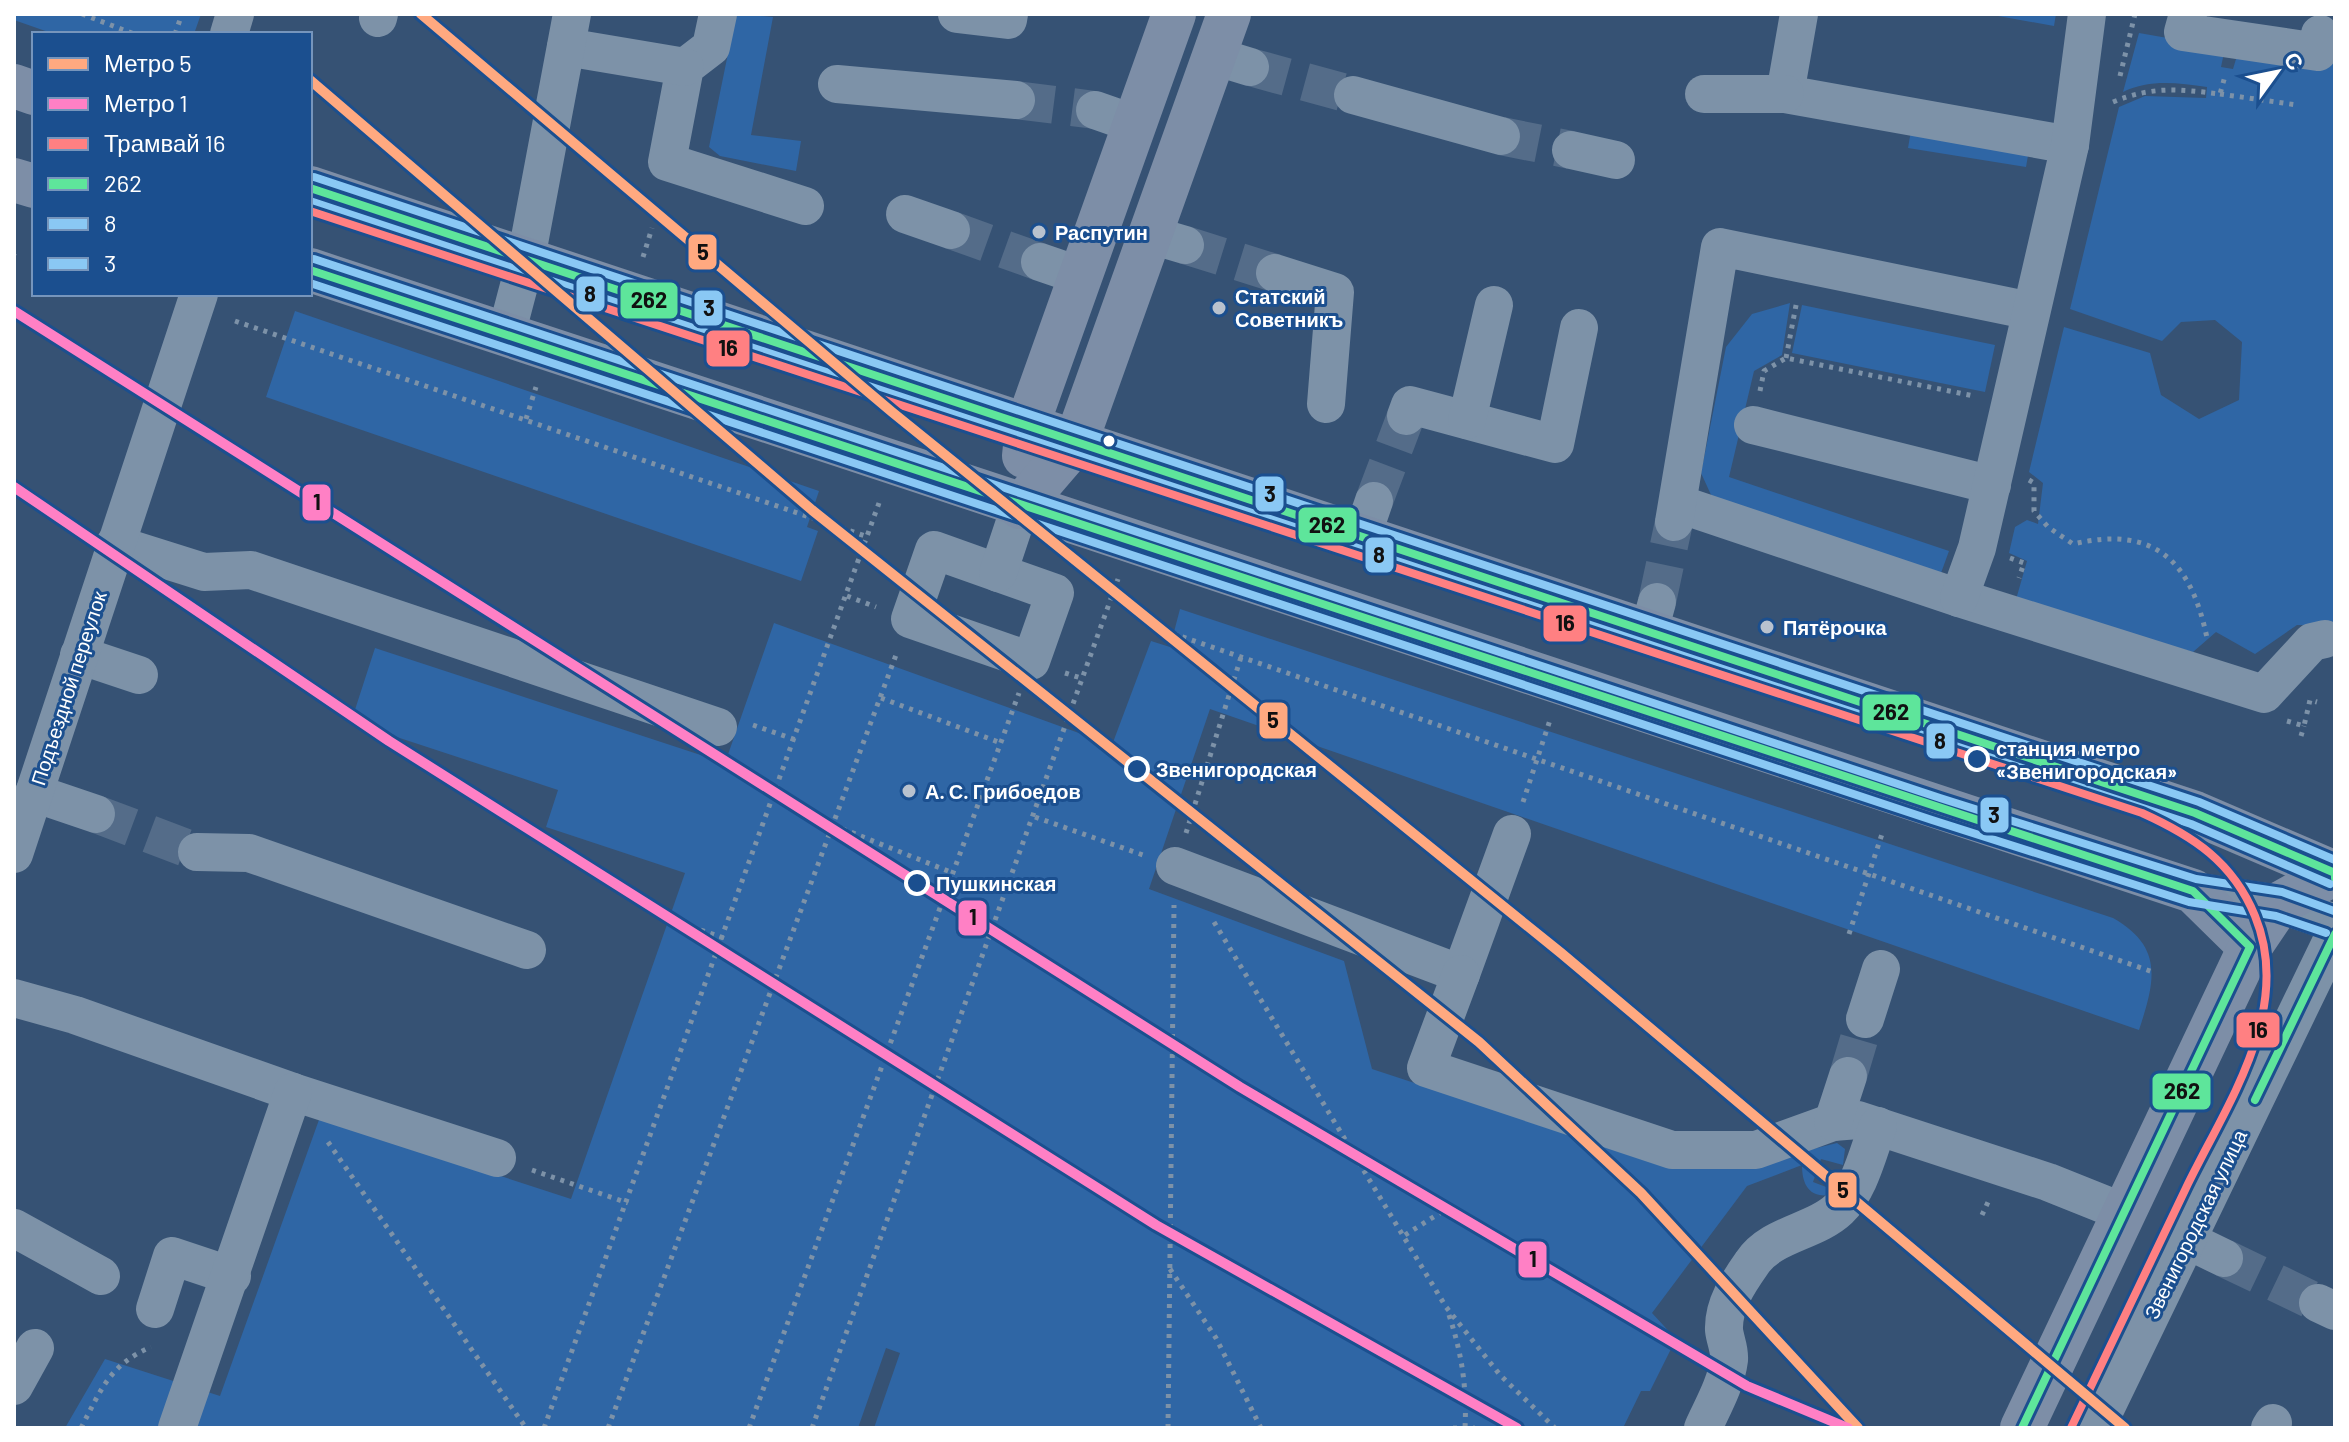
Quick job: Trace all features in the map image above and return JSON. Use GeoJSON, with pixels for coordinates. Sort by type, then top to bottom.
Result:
{"type":"FeatureCollection","features":[{"type":"Feature","properties":{"kind":"main road"},"geometry":{"type":"LineString","coordinates":[[1020,507],[1027,426],[1174,14]]}},
{"type":"Feature","properties":{"kind":"main road"},"geometry":{"type":"LineString","coordinates":[[1020,507],[1076,442],[1168,240],[1232,61],[1229,14]]}},
{"type":"Feature","properties":{"kind":"main road"},"geometry":{"type":"LineString","coordinates":[[312,189],[1076,442],[1368,518],[1653,616],[2195,813],[2335,875]]}},
{"type":"Feature","properties":{"kind":"main road"},"geometry":{"type":"LineString","coordinates":[[312,271],[1020,507],[2193,891],[2250,947]]}},
{"type":"Feature","properties":{"kind":"main road"},"geometry":{"type":"LineString","coordinates":[[2022,1428],[2250,947],[2279,904],[2335,875]]}},
{"type":"Feature","properties":{"kind":"street"},"geometry":{"type":"LineString","coordinates":[[718,14],[711,47],[685,67],[667,162],[805,206]]}},
{"type":"Feature","properties":{"kind":"street"},"geometry":{"type":"LineString","coordinates":[[957,14],[1008,20],[1009,14]]}},
{"type":"Feature","properties":{"kind":"street"},"geometry":{"type":"LineString","coordinates":[[1785,94],[1799,14]]}},
{"type":"Feature","properties":{"kind":"street"},"geometry":{"type":"LineString","coordinates":[[1959,598],[2006,480],[2011,404],[2070,145],[2087,14]]}},
{"type":"Feature","properties":{"kind":"street"},"geometry":{"type":"LineString","coordinates":[[2181,15],[2183,32],[2318,52],[2320,34]]}},
{"type":"Feature","properties":{"kind":"street"},"geometry":{"type":"LineString","coordinates":[[506,335],[526,259],[569,30],[685,67]]}},
{"type":"Feature","properties":{"kind":"street"},"geometry":{"type":"LineString","coordinates":[[837,84],[1016,100]]}},
{"type":"Feature","properties":{"kind":"street"},"geometry":{"type":"LineString","coordinates":[[1704,94],[1785,94],[2070,145]]}},
{"type":"Feature","properties":{"kind":"street"},"geometry":{"type":"LineString","coordinates":[[1353,95],[1501,136]]}},
{"type":"Feature","properties":{"kind":"street"},"geometry":{"type":"LineString","coordinates":[[1095,110],[1135,124]]}},
{"type":"Feature","properties":{"kind":"street"},"geometry":{"type":"LineString","coordinates":[[1571,150],[1616,160]]}},
{"type":"Feature","properties":{"kind":"street"},"geometry":{"type":"LineString","coordinates":[[905,214],[951,230]]}},
{"type":"Feature","properties":{"kind":"street"},"geometry":{"type":"LineString","coordinates":[[2031,311],[1720,247],[1677,513],[2264,694],[2312,642],[2325,639]]}},
{"type":"Feature","properties":{"kind":"street"},"geometry":{"type":"LineString","coordinates":[[1040,262],[1081,276]]}},
{"type":"Feature","properties":{"kind":"street"},"geometry":{"type":"LineString","coordinates":[[1275,273],[1335,292],[1326,404]]}},
{"type":"Feature","properties":{"kind":"street","name":"Подъездной переулок"},"geometry":{"type":"LineString","coordinates":[[14,854],[198,296]]}},
{"type":"Feature","properties":{"kind":"street"},"geometry":{"type":"LineString","coordinates":[[1467,420],[1494,305]]}},
{"type":"Feature","properties":{"kind":"street"},"geometry":{"type":"LineString","coordinates":[[1406,416],[1410,405],[1555,444],[1579,328]]}},
{"type":"Feature","properties":{"kind":"street"},"geometry":{"type":"LineString","coordinates":[[1753,425],[2006,480]]}},
{"type":"Feature","properties":{"kind":"street"},"geometry":{"type":"LineString","coordinates":[[998,573],[1020,507]]}},
{"type":"Feature","properties":{"kind":"street"},"geometry":{"type":"LineString","coordinates":[[115,544],[204,572],[251,570],[718,727]]}},
{"type":"Feature","properties":{"kind":"street"},"geometry":{"type":"LineString","coordinates":[[934,550],[998,573],[1055,593],[1031,661],[910,619],[934,550]]}},
{"type":"Feature","properties":{"kind":"street"},"geometry":{"type":"LineString","coordinates":[[79,655],[139,675]]}},
{"type":"Feature","properties":{"kind":"street"},"geometry":{"type":"LineString","coordinates":[[34,793],[96,814]]}},
{"type":"Feature","properties":{"kind":"street"},"geometry":{"type":"LineString","coordinates":[[1512,834],[1426,1068],[1672,1150],[1756,1150],[1833,1122],[1858,1120],[2048,1182],[2123,1212]]}},
{"type":"Feature","properties":{"kind":"street"},"geometry":{"type":"LineString","coordinates":[[197,852],[249,853],[527,950]]}},
{"type":"Feature","properties":{"kind":"street"},"geometry":{"type":"LineString","coordinates":[[1175,866],[1461,974]]}},
{"type":"Feature","properties":{"kind":"street"},"geometry":{"type":"LineString","coordinates":[[2193,891],[2279,904],[2335,923]]}},
{"type":"Feature","properties":{"kind":"street","name":"Звенигородская улица"},"geometry":{"type":"LineString","coordinates":[[2096,1428],[2335,934]]}},
{"type":"Feature","properties":{"kind":"street"},"geometry":{"type":"LineString","coordinates":[[1865,1019],[1881,969]]}},
{"type":"Feature","properties":{"kind":"street"},"geometry":{"type":"LineString","coordinates":[[14,998],[75,1015],[293,1092],[497,1158]]}},
{"type":"Feature","properties":{"kind":"street"},"geometry":{"type":"LineString","coordinates":[[1833,1122],[1848,1076]]}},
{"type":"Feature","properties":{"kind":"street"},"geometry":{"type":"LineString","coordinates":[[177,1428],[293,1092]]}},
{"type":"Feature","properties":{"kind":"street"},"geometry":{"type":"LineString","coordinates":[[1703,1428],[1724,1382],[1729,1356],[1724,1330],[1727,1303],[1754,1259],[1840,1208],[1856,1184],[1878,1126]]}},
{"type":"Feature","properties":{"kind":"street"},"geometry":{"type":"LineString","coordinates":[[14,1228],[101,1276]]}},
{"type":"Feature","properties":{"kind":"street"},"geometry":{"type":"LineString","coordinates":[[2187,1240],[2224,1258]]}},
{"type":"Feature","properties":{"kind":"street"},"geometry":{"type":"LineString","coordinates":[[155,1309],[172,1256],[232,1276]]}},
{"type":"Feature","properties":{"kind":"street"},"geometry":{"type":"LineString","coordinates":[[14,1386],[35,1348]]}},
{"type":"Feature","properties":{"kind":"path"},"geometry":{"type":"LineString","coordinates":[[82,14],[129,32]]}},
{"type":"Feature","properties":{"kind":"path"},"geometry":{"type":"LineString","coordinates":[[2220,94],[2233,39]]}},
{"type":"Feature","properties":{"kind":"path"},"geometry":{"type":"LineString","coordinates":[[2113,102],[2142,90],[2175,88],[2297,105]]}},
{"type":"Feature","properties":{"kind":"path"},"geometry":{"type":"LineString","coordinates":[[641,261],[652,228]]}},
{"type":"Feature","properties":{"kind":"path"},"geometry":{"type":"LineString","coordinates":[[1786,358],[1804,264]]}},
{"type":"Feature","properties":{"kind":"path"},"geometry":{"type":"LineString","coordinates":[[235,321],[868,537]]}},
{"type":"Feature","properties":{"kind":"path"},"geometry":{"type":"LineString","coordinates":[[1753,425],[1764,371],[1786,358],[2011,404]]}},
{"type":"Feature","properties":{"kind":"path"},"geometry":{"type":"LineString","coordinates":[[526,419],[536,387]]}},
{"type":"Feature","properties":{"kind":"path"},"geometry":{"type":"LineString","coordinates":[[2006,480],[2034,483],[2034,511],[2048,527],[2073,544],[2108,536],[2144,543],[2174,562],[2199,598],[2209,647]]}},
{"type":"Feature","properties":{"kind":"path"},"geometry":{"type":"LineString","coordinates":[[544,1428],[879,503]]}},
{"type":"Feature","properties":{"kind":"path"},"geometry":{"type":"LineString","coordinates":[[812,1428],[1035,817],[1120,574]]}},
{"type":"Feature","properties":{"kind":"path"},"geometry":{"type":"LineString","coordinates":[[608,1428],[910,619],[847,596]]}},
{"type":"Feature","properties":{"kind":"path"},"geometry":{"type":"LineString","coordinates":[[1154,627],[2153,972]]}},
{"type":"Feature","properties":{"kind":"path"},"geometry":{"type":"LineString","coordinates":[[1168,1428],[1175,866],[1241,657]]}},
{"type":"Feature","properties":{"kind":"path"},"geometry":{"type":"LineString","coordinates":[[749,1428],[1031,661],[1084,679]]}},
{"type":"Feature","properties":{"kind":"path"},"geometry":{"type":"LineString","coordinates":[[881,698],[1001,743]]}},
{"type":"Feature","properties":{"kind":"path"},"geometry":{"type":"LineString","coordinates":[[1538,759],[1550,719]]}},
{"type":"Feature","properties":{"kind":"path"},"geometry":{"type":"LineString","coordinates":[[2301,736],[2304,726]]}},
{"type":"Feature","properties":{"kind":"path"},"geometry":{"type":"LineString","coordinates":[[1035,817],[1175,866],[1199,898],[1446,1307],[1500,1375],[1555,1428]]}},
{"type":"Feature","properties":{"kind":"path"},"geometry":{"type":"LineString","coordinates":[[833,825],[953,873]]}},
{"type":"Feature","properties":{"kind":"path"},"geometry":{"type":"LineString","coordinates":[[1849,934],[1883,831]]}},
{"type":"Feature","properties":{"kind":"path"},"geometry":{"type":"LineString","coordinates":[[663,917],[724,938]]}},
{"type":"Feature","properties":{"kind":"path"},"geometry":{"type":"LineString","coordinates":[[293,1092],[526,1428]]}},
{"type":"Feature","properties":{"kind":"path"},"geometry":{"type":"LineString","coordinates":[[497,1158],[628,1203]]}},
{"type":"Feature","properties":{"kind":"path"},"geometry":{"type":"LineString","coordinates":[[1982,1215],[1991,1195]]}},
{"type":"Feature","properties":{"kind":"path"},"geometry":{"type":"LineString","coordinates":[[1405,1235],[1443,1211]]}},
{"type":"Feature","properties":{"kind":"path"},"geometry":{"type":"LineString","coordinates":[[1169,1267],[1216,1338],[1261,1428]]}},
{"type":"Feature","properties":{"kind":"path"},"geometry":{"type":"LineString","coordinates":[[1446,1307],[1461,1350],[1467,1388],[1466,1427]]}},
{"type":"Feature","properties":{"kind":"path"},"geometry":{"type":"LineString","coordinates":[[81,1428],[111,1372],[129,1356],[151,1347],[211,1334]]}},
{"type":"Feature","properties":{"kind":"path"},"geometry":{"type":"LineString","coordinates":[[1453,1428],[1475,1428]]}},
{"type":"Feature","properties":{"kind":"shaded area"},"geometry":{"type":"Polygon","coordinates":[[[14,14],[201,14],[195,32],[48,32],[14,20],[14,14]]]}},
{"type":"Feature","properties":{"kind":"shaded area"},"geometry":{"type":"Polygon","coordinates":[[[736,14],[773,17],[751,135],[801,141],[796,171],[720,156],[709,147],[736,14]]]}},
{"type":"Feature","properties":{"kind":"shaded area"},"geometry":{"type":"Polygon","coordinates":[[[1987,14],[2056,14],[2054,26],[1987,14]]]}},
{"type":"Feature","properties":{"kind":"shaded area"},"geometry":{"type":"Polygon","coordinates":[[[2139,33],[2225,48],[2221,67],[2233,69],[2239,49],[2335,36],[2335,626],[2297,625],[2255,654],[2216,632],[2193,652],[2015,603],[2027,561],[2009,553],[2015,527],[2027,520],[2038,524],[2043,483],[2029,472],[2064,327],[2150,353],[2161,395],[2199,419],[2239,400],[2242,342],[2215,320],[2181,322],[2162,341],[2070,309],[2119,107],[2145,96],[2206,98],[2207,87],[2174,83],[2143,85],[2123,92],[2139,33]]]}},
{"type":"Feature","properties":{"kind":"shaded area"},"geometry":{"type":"Polygon","coordinates":[[[1912,125],[2030,144],[2026,167],[1908,148],[1912,125]]]}},
{"type":"Feature","properties":{"kind":"shaded area"},"geometry":{"type":"Polygon","coordinates":[[[1790,303],[1782,355],[1754,371],[1729,477],[1949,551],[1941,573],[1712,497],[1701,473],[1726,347],[1752,314],[1790,303]]]}},
{"type":"Feature","properties":{"kind":"shaded area"},"geometry":{"type":"Polygon","coordinates":[[[1802,305],[1995,345],[1985,392],[1792,353],[1802,305]]]}},
{"type":"Feature","properties":{"kind":"shaded area"},"geometry":{"type":"Polygon","coordinates":[[[295,311],[819,491],[807,527],[818,531],[801,581],[266,397],[295,311]]]}},
{"type":"Feature","properties":{"kind":"shaded area"},"geometry":{"type":"Polygon","coordinates":[[[1180,609],[2113,918],[2141,941],[2148,953],[2151,981],[2139,1030],[1210,709],[1149,889],[1344,961],[1372,1069],[1667,1166],[1776,1158],[1837,1143],[1845,1149],[1843,1165],[1821,1159],[1813,1182],[1834,1190],[1830,1195],[1811,1192],[1803,1178],[1802,1165],[1747,1186],[1652,1313],[1676,1339],[1650,1391],[1641,1391],[1623,1428],[874,1428],[900,1353],[886,1348],[858,1428],[65,1428],[105,1359],[220,1396],[320,1117],[571,1199],[685,873],[546,827],[558,790],[351,722],[375,648],[725,763],[774,623],[1112,745],[1151,641],[1170,647],[1180,609]]]}},
{"type":"Feature","properties":{"kind":"tunnel"},"geometry":{"type":"LineString","coordinates":[[1250,67],[1353,95]]}},
{"type":"Feature","properties":{"kind":"tunnel"},"geometry":{"type":"LineString","coordinates":[[1016,100],[1095,110]]}},
{"type":"Feature","properties":{"kind":"tunnel"},"geometry":{"type":"LineString","coordinates":[[1501,136],[1571,150]]}},
{"type":"Feature","properties":{"kind":"tunnel"},"geometry":{"type":"LineString","coordinates":[[951,230],[1040,262]]}},
{"type":"Feature","properties":{"kind":"tunnel"},"geometry":{"type":"LineString","coordinates":[[1185,245],[1275,273]]}},
{"type":"Feature","properties":{"kind":"tunnel"},"geometry":{"type":"LineString","coordinates":[[1374,501],[1406,416]]}},
{"type":"Feature","properties":{"kind":"tunnel"},"geometry":{"type":"LineString","coordinates":[[1657,602],[1674,522]]}},
{"type":"Feature","properties":{"kind":"tunnel"},"geometry":{"type":"LineString","coordinates":[[96,814],[197,852]]}},
{"type":"Feature","properties":{"kind":"tunnel"},"geometry":{"type":"LineString","coordinates":[[1848,1076],[1865,1019]]}},
{"type":"Feature","properties":{"kind":"tunnel"},"geometry":{"type":"LineString","coordinates":[[2224,1258],[2318,1303]]}},
{"type":"Feature","properties":{"kind":"metro line","name":"5"},"geometry":{"type":"LineString","coordinates":[[421,14],[892,412],[1561,953],[2125,1428]]}},
{"type":"Feature","properties":{"kind":"metro line","name":"5"},"geometry":{"type":"LineString","coordinates":[[312,82],[812,510],[1479,1042],[1641,1193],[1858,1428]]}},
{"type":"Feature","properties":{"kind":"metro line","name":"1"},"geometry":{"type":"LineString","coordinates":[[14,311],[1240,1087],[1747,1386],[1848,1428]]}},
{"type":"Feature","properties":{"kind":"metro line","name":"1"},"geometry":{"type":"LineString","coordinates":[[14,487],[389,741],[1156,1225],[1517,1428]]}},
{"type":"Feature","properties":{"kind":"tram line","name":"16"},"geometry":{"type":"LineString","coordinates":[[312,212],[2142,813],[2194,841],[2235,880],[2255,916],[2265,952],[2266,987],[2261,1022],[2236,1091],[2071,1428]]}},
{"type":"Feature","properties":{"kind":"transit line","name":"3"},"geometry":{"type":"LineString","coordinates":[[314,177],[2199,802],[2335,860]]}},
{"type":"Feature","properties":{"kind":"transit line","name":"262"},"geometry":{"type":"LineString","coordinates":[[312,189],[2195,813],[2335,873],[2335,878]]}},
{"type":"Feature","properties":{"kind":"transit line","name":"8"},"geometry":{"type":"LineString","coordinates":[[312,202],[2191,824],[2330,884]]}},
{"type":"Feature","properties":{"kind":"transit line","name":"3"},"geometry":{"type":"LineString","coordinates":[[314,259],[1940,798],[2196,879],[2282,892],[2334,911]]}},
{"type":"Feature","properties":{"kind":"transit line","name":"262"},"geometry":{"type":"LineString","coordinates":[[312,271],[2193,891],[2250,947],[2022,1428]]}},
{"type":"Feature","properties":{"kind":"transit line","name":"8"},"geometry":{"type":"LineString","coordinates":[[312,284],[1932,820],[2189,902],[2276,916],[2326,933]]}},
{"type":"Feature","properties":{"kind":"transit line","name":"262"},"geometry":{"type":"LineString","coordinates":[[2255,1100],[2335,934]]}},
{"type":"Feature","properties":{"kind":"place","name":"Распутин"},"geometry":{"type":"Point","coordinates":[1039,232]}},
{"type":"Feature","properties":{"kind":"place","name":"Статский Советникъ"},"geometry":{"type":"Point","coordinates":[1219,308]}},
{"type":"Feature","properties":{"kind":"place","name":"Пятёрочка"},"geometry":{"type":"Point","coordinates":[1767,627]}},
{"type":"Feature","properties":{"kind":"place","name":"станция метро «Звенигородская»"},"geometry":{"type":"Point","coordinates":[1977,759]}},
{"type":"Feature","properties":{"kind":"place","name":"Звенигородская"},"geometry":{"type":"Point","coordinates":[1137,769]}},
{"type":"Feature","properties":{"kind":"place","name":"А. С. Грибоедов"},"geometry":{"type":"Point","coordinates":[909,791]}},
{"type":"Feature","properties":{"kind":"place","name":"Пушкинская"},"geometry":{"type":"Point","coordinates":[917,883]}}]}
